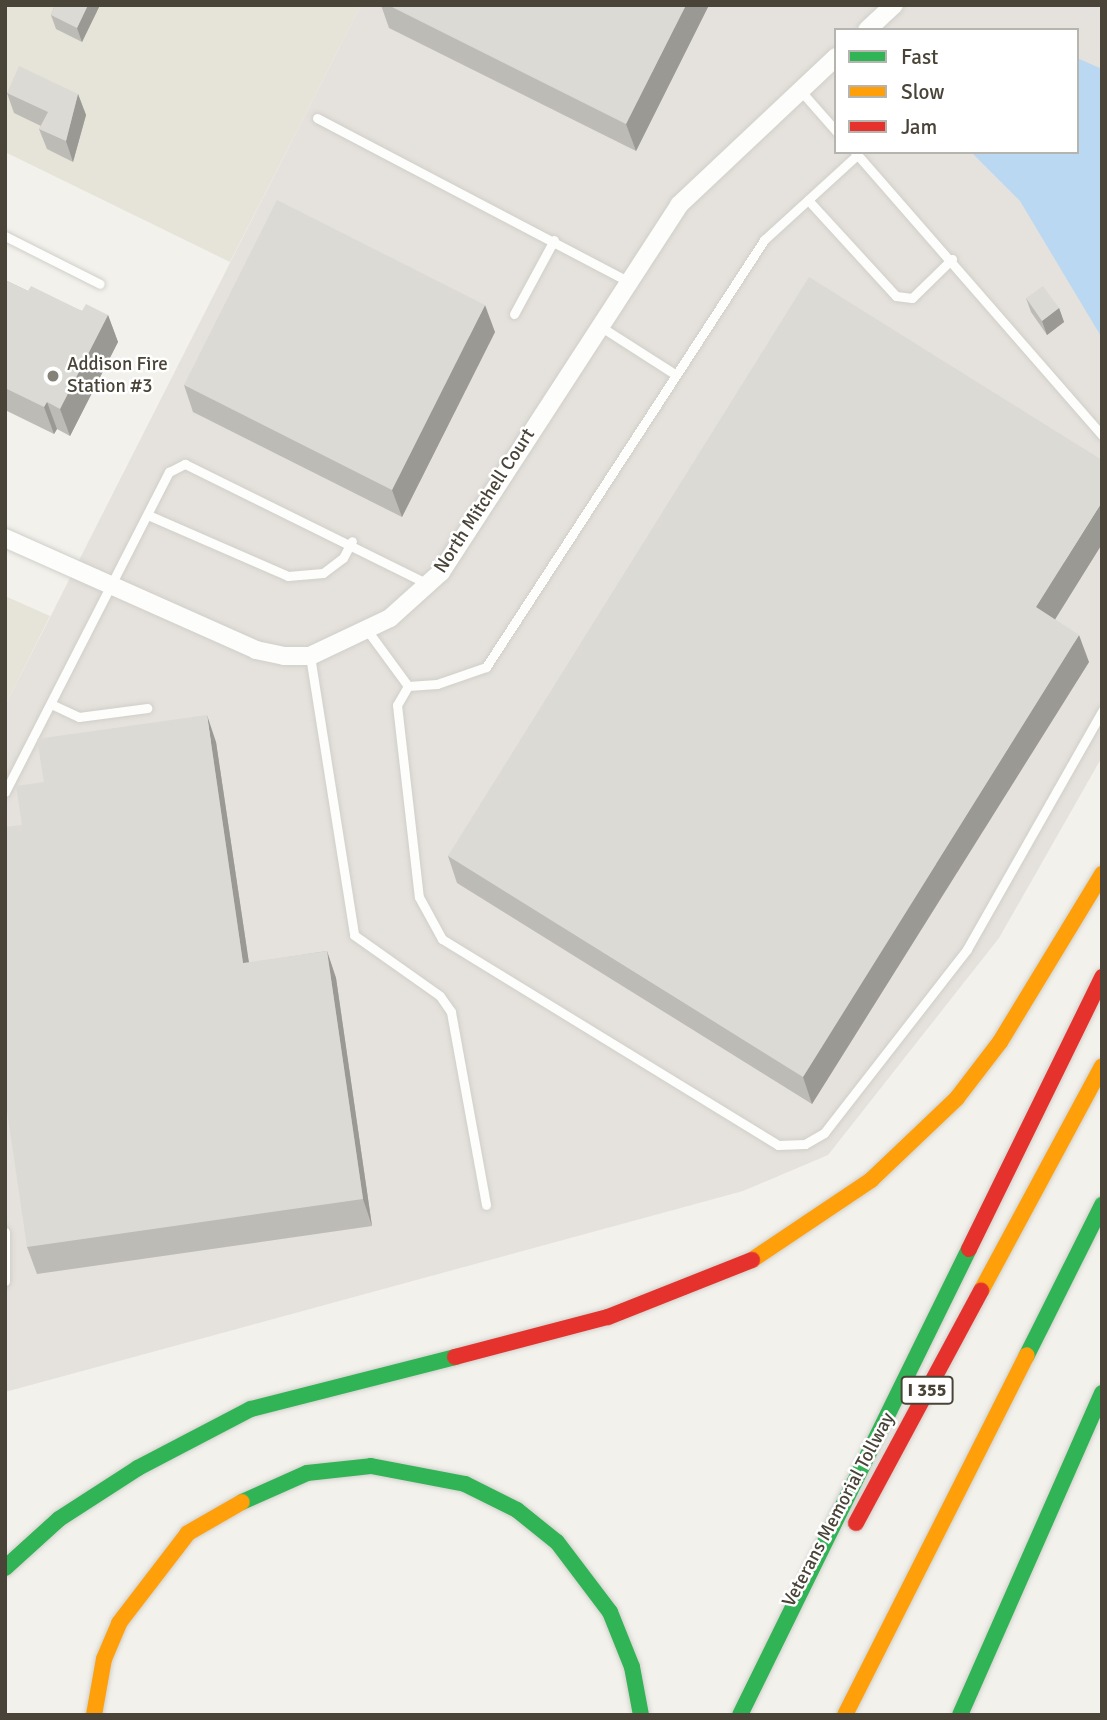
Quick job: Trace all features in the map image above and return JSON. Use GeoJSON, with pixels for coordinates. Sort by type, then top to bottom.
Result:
{"type":"FeatureCollection","features":[{"type":"Feature","properties":{"kind":"highway"},"geometry":{"type":"LineString","coordinates":[[5,1568],[59,1519],[138,1468],[251,1409],[608,1317],[747,1263],[816,1221],[871,1180],[957,1098],[1000,1042],[1102,874]]}},
{"type":"Feature","properties":{"kind":"highway"},"geometry":{"type":"LineString","coordinates":[[740,1715],[1102,977]]}},
{"type":"Feature","properties":{"kind":"highway","name":"Veterans Memorial Tollway"},"geometry":{"type":"LineString","coordinates":[[752,1715],[1102,1066]]}},
{"type":"Feature","properties":{"kind":"highway"},"geometry":{"type":"LineString","coordinates":[[845,1715],[1102,1205]]}},
{"type":"Feature","properties":{"kind":"highway"},"geometry":{"type":"LineString","coordinates":[[923,1559],[1102,1247]]}},
{"type":"Feature","properties":{"kind":"highway"},"geometry":{"type":"LineString","coordinates":[[960,1715],[1102,1393]]}},
{"type":"Feature","properties":{"kind":"highway"},"geometry":{"type":"LineString","coordinates":[[94,1715],[104,1659],[119,1623],[188,1533],[271,1485],[307,1473],[371,1466],[465,1484],[517,1510],[556,1542],[610,1612],[632,1667],[641,1715]]}},
{"type":"Feature","properties":{"kind":"street"},"geometry":{"type":"LineString","coordinates":[[869,28],[891,6]]}},
{"type":"Feature","properties":{"kind":"street","name":"North Mitchell Court"},"geometry":{"type":"LineString","coordinates":[[310,656],[367,630],[430,585],[626,279],[679,205],[834,59]]}},
{"type":"Feature","properties":{"kind":"street"},"geometry":{"type":"LineString","coordinates":[[5,538],[256,650],[310,656]]}},
{"type":"Feature","properties":{"kind":"lane"},"geometry":{"type":"LineString","coordinates":[[799,90],[834,129]]}},
{"type":"Feature","properties":{"kind":"lane"},"geometry":{"type":"LineString","coordinates":[[317,118],[626,279]]}},
{"type":"Feature","properties":{"kind":"lane"},"geometry":{"type":"LineString","coordinates":[[408,686],[438,684],[486,667],[673,373],[764,240],[855,154]]}},
{"type":"Feature","properties":{"kind":"lane"},"geometry":{"type":"LineString","coordinates":[[857,154],[1102,435]]}},
{"type":"Feature","properties":{"kind":"lane"},"geometry":{"type":"LineString","coordinates":[[808,200],[896,296],[912,298],[952,260]]}},
{"type":"Feature","properties":{"kind":"lane"},"geometry":{"type":"LineString","coordinates":[[5,236],[100,284]]}},
{"type":"Feature","properties":{"kind":"lane"},"geometry":{"type":"LineString","coordinates":[[514,314],[554,240]]}},
{"type":"Feature","properties":{"kind":"lane"},"geometry":{"type":"LineString","coordinates":[[598,324],[673,373]]}},
{"type":"Feature","properties":{"kind":"lane"},"geometry":{"type":"LineString","coordinates":[[5,792],[169,472],[185,464],[352,541],[430,585]]}},
{"type":"Feature","properties":{"kind":"lane"},"geometry":{"type":"LineString","coordinates":[[148,515],[288,576],[323,573],[343,558],[352,541]]}},
{"type":"Feature","properties":{"kind":"lane"},"geometry":{"type":"LineString","coordinates":[[367,630],[408,686]]}},
{"type":"Feature","properties":{"kind":"lane"},"geometry":{"type":"LineString","coordinates":[[310,656],[354,935],[440,996],[451,1012],[485,1205]]}},
{"type":"Feature","properties":{"kind":"lane"},"geometry":{"type":"LineString","coordinates":[[408,686],[397,705],[419,897],[442,939],[778,1146],[805,1144],[824,1133],[967,949],[1102,711]]}},
{"type":"Feature","properties":{"kind":"lane"},"geometry":{"type":"LineString","coordinates":[[51,705],[79,717],[147,708]]}},
{"type":"Feature","properties":{"kind":"lane"},"geometry":{"type":"LineString","coordinates":[[5,1231],[5,1281]]}},
{"type":"Feature","properties":{"kind":"shaded area"},"geometry":{"type":"Polygon","coordinates":[[[5,5],[361,5],[230,262],[5,152],[5,5]]]}},
{"type":"Feature","properties":{"kind":"shaded area"},"geometry":{"type":"Polygon","coordinates":[[[361,5],[1102,5],[1102,757],[999,938],[828,1155],[743,1191],[5,1392],[5,706],[361,5]]]}},
{"type":"Feature","properties":{"kind":"shaded area"},"geometry":{"type":"Polygon","coordinates":[[[5,596],[50,616],[5,706],[5,596]]]}},
{"type":"Feature","properties":{"kind":"water"},"geometry":{"type":"Polygon","coordinates":[[[1079,59],[1102,69],[1102,338],[1020,201],[973,154],[1079,154],[1079,59]]]}},
{"type":"Feature","properties":{"kind":"building"},"geometry":{"type":"Polygon","coordinates":[[[55,5],[88,5],[77,28],[51,15],[55,5]]]}},
{"type":"Feature","properties":{"kind":"building"},"geometry":{"type":"Polygon","coordinates":[[[388,5],[686,5],[626,124],[388,5]]]}},
{"type":"Feature","properties":{"kind":"building"},"geometry":{"type":"Polygon","coordinates":[[[19,66],[78,94],[66,141],[39,129],[48,112],[7,93],[19,66]]]}},
{"type":"Feature","properties":{"kind":"building"},"geometry":{"type":"Polygon","coordinates":[[[277,200],[485,305],[392,490],[184,385],[277,200]]]}},
{"type":"Feature","properties":{"kind":"building"},"geometry":{"type":"Polygon","coordinates":[[[809,277],[1102,460],[1102,502],[1036,607],[1079,635],[803,1077],[448,856],[809,277]]]}},
{"type":"Feature","properties":{"kind":"building","name":"Addison Fire Station #3"},"geometry":{"type":"Polygon","coordinates":[[[5,280],[28,291],[31,286],[82,311],[86,304],[108,315],[60,409],[47,402],[44,407],[5,388],[5,280]]]}},
{"type":"Feature","properties":{"kind":"building"},"geometry":{"type":"Polygon","coordinates":[[[1043,286],[1059,308],[1042,321],[1026,298],[1043,286]]]}},
{"type":"Feature","properties":{"kind":"building"},"geometry":{"type":"Polygon","coordinates":[[[207,715],[243,963],[327,951],[363,1199],[27,1247],[5,1097],[5,827],[22,825],[16,786],[44,782],[37,739],[207,715]]]}},
{"type":"Feature","properties":{"kind":"traffic: fast"},"geometry":{"type":"LineString","coordinates":[[1027,1355],[1102,1205]]}},
{"type":"Feature","properties":{"kind":"traffic: fast"},"geometry":{"type":"LineString","coordinates":[[740,1715],[969,1249]]}},
{"type":"Feature","properties":{"kind":"traffic: fast"},"geometry":{"type":"LineString","coordinates":[[5,1568],[59,1519],[138,1468],[251,1409],[455,1357]]}},
{"type":"Feature","properties":{"kind":"traffic: fast"},"geometry":{"type":"LineString","coordinates":[[960,1715],[1102,1393]]}},
{"type":"Feature","properties":{"kind":"traffic: fast"},"geometry":{"type":"LineString","coordinates":[[242,1502],[307,1473],[371,1466],[465,1484],[517,1510],[557,1542],[610,1612],[632,1667],[641,1715]]}},
{"type":"Feature","properties":{"kind":"traffic: slow"},"geometry":{"type":"LineString","coordinates":[[752,1260],[871,1180],[957,1098],[1000,1042],[1102,874]]}},
{"type":"Feature","properties":{"kind":"traffic: slow"},"geometry":{"type":"LineString","coordinates":[[981,1291],[1102,1066]]}},
{"type":"Feature","properties":{"kind":"traffic: slow"},"geometry":{"type":"LineString","coordinates":[[845,1715],[1027,1355]]}},
{"type":"Feature","properties":{"kind":"traffic: slow"},"geometry":{"type":"LineString","coordinates":[[94,1715],[104,1659],[119,1623],[188,1533],[242,1502]]}},
{"type":"Feature","properties":{"kind":"traffic: jam"},"geometry":{"type":"LineString","coordinates":[[969,1249],[1102,977]]}},
{"type":"Feature","properties":{"kind":"traffic: jam"},"geometry":{"type":"LineString","coordinates":[[455,1357],[608,1317],[752,1260]]}},
{"type":"Feature","properties":{"kind":"traffic: jam"},"geometry":{"type":"LineString","coordinates":[[856,1523],[981,1291]]}},
{"type":"Feature","properties":{"kind":"place","name":"Addison Fire Station #3"},"geometry":{"type":"Point","coordinates":[53,376]}}]}
